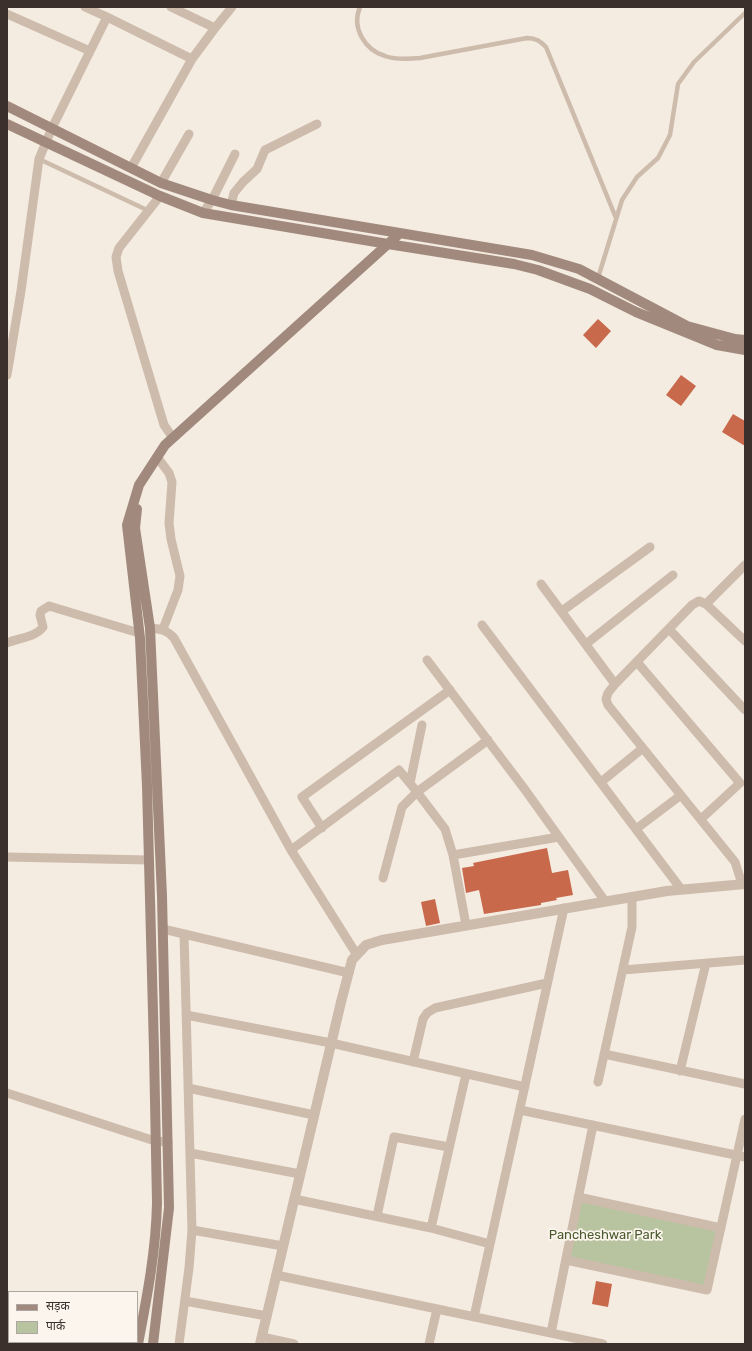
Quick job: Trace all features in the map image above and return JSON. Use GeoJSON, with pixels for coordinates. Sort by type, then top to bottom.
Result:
{"type":"FeatureCollection","features":[{"type":"Feature","properties":{"kind":"main road"},"geometry":{"type":"LineString","coordinates":[[7,106],[161,182],[212,200],[230,205],[532,255],[579,269],[687,326],[735,339],[745,340]]}},
{"type":"Feature","properties":{"kind":"main road"},"geometry":{"type":"LineString","coordinates":[[7,124],[160,196],[203,213],[514,264],[538,270],[590,289],[636,312],[717,345],[745,350]]}},
{"type":"Feature","properties":{"kind":"main road"},"geometry":{"type":"LineString","coordinates":[[138,1344],[139,1330],[151,1275],[156,1227],[154,1050],[147,786],[139,633],[127,525],[139,485],[165,445],[399,234]]}},
{"type":"Feature","properties":{"kind":"main road"},"geometry":{"type":"LineString","coordinates":[[139,485],[135,528],[150,628],[163,930],[170,1208],[154,1344]]}},
{"type":"Feature","properties":{"kind":"street"},"geometry":{"type":"LineString","coordinates":[[85,7],[192,59]]}},
{"type":"Feature","properties":{"kind":"street"},"geometry":{"type":"LineString","coordinates":[[171,7],[215,28]]}},
{"type":"Feature","properties":{"kind":"street"},"geometry":{"type":"LineString","coordinates":[[131,168],[192,59],[232,7]]}},
{"type":"Feature","properties":{"kind":"street"},"geometry":{"type":"LineString","coordinates":[[7,14],[90,51]]}},
{"type":"Feature","properties":{"kind":"street"},"geometry":{"type":"LineString","coordinates":[[7,375],[39,159],[52,128],[107,17]]}},
{"type":"Feature","properties":{"kind":"street"},"geometry":{"type":"LineString","coordinates":[[230,205],[234,193],[243,182],[257,170],[265,150],[317,124]]}},
{"type":"Feature","properties":{"kind":"street"},"geometry":{"type":"LineString","coordinates":[[161,182],[189,134]]}},
{"type":"Feature","properties":{"kind":"street"},"geometry":{"type":"LineString","coordinates":[[203,213],[212,200],[235,154]]}},
{"type":"Feature","properties":{"kind":"street"},"geometry":{"type":"LineString","coordinates":[[160,196],[119,248],[116,257],[118,272],[164,425],[173,438]]}},
{"type":"Feature","properties":{"kind":"street"},"geometry":{"type":"LineString","coordinates":[[157,457],[169,473],[172,482],[169,523],[171,539],[180,576],[178,590],[162,629]]}},
{"type":"Feature","properties":{"kind":"street"},"geometry":{"type":"LineString","coordinates":[[562,611],[650,546]]}},
{"type":"Feature","properties":{"kind":"street"},"geometry":{"type":"LineString","coordinates":[[706,604],[745,565]]}},
{"type":"Feature","properties":{"kind":"street"},"geometry":{"type":"LineString","coordinates":[[586,644],[673,574]]}},
{"type":"Feature","properties":{"kind":"street"},"geometry":{"type":"LineString","coordinates":[[541,584],[616,684]]}},
{"type":"Feature","properties":{"kind":"street"},"geometry":{"type":"LineString","coordinates":[[294,1344],[261,1340],[352,960],[366,945],[382,940],[605,901],[681,890],[744,884],[735,862],[608,705],[606,699],[608,693],[616,684],[692,605],[699,601],[706,604],[745,641]]}},
{"type":"Feature","properties":{"kind":"street"},"geometry":{"type":"LineString","coordinates":[[7,643],[40,631],[42,626],[41,611],[49,606],[139,633]]}},
{"type":"Feature","properties":{"kind":"street"},"geometry":{"type":"LineString","coordinates":[[482,625],[681,890]]}},
{"type":"Feature","properties":{"kind":"street"},"geometry":{"type":"LineString","coordinates":[[150,628],[162,629],[169,632],[174,638],[291,850],[357,955]]}},
{"type":"Feature","properties":{"kind":"street"},"geometry":{"type":"LineString","coordinates":[[669,629],[745,710]]}},
{"type":"Feature","properties":{"kind":"street"},"geometry":{"type":"LineString","coordinates":[[427,660],[488,740],[605,901]]}},
{"type":"Feature","properties":{"kind":"street"},"geometry":{"type":"LineString","coordinates":[[637,662],[742,786],[701,819]]}},
{"type":"Feature","properties":{"kind":"street"},"geometry":{"type":"LineString","coordinates":[[322,828],[302,796],[450,690]]}},
{"type":"Feature","properties":{"kind":"street"},"geometry":{"type":"LineString","coordinates":[[410,783],[422,725]]}},
{"type":"Feature","properties":{"kind":"street"},"geometry":{"type":"LineString","coordinates":[[383,878],[402,807],[417,792],[488,740]]}},
{"type":"Feature","properties":{"kind":"street"},"geometry":{"type":"LineString","coordinates":[[601,782],[643,748]]}},
{"type":"Feature","properties":{"kind":"street"},"geometry":{"type":"LineString","coordinates":[[291,850],[399,770],[445,829],[453,855],[466,925]]}},
{"type":"Feature","properties":{"kind":"street"},"geometry":{"type":"LineString","coordinates":[[636,829],[682,795]]}},
{"type":"Feature","properties":{"kind":"street"},"geometry":{"type":"LineString","coordinates":[[453,855],[559,837]]}},
{"type":"Feature","properties":{"kind":"street"},"geometry":{"type":"LineString","coordinates":[[7,857],[149,860]]}},
{"type":"Feature","properties":{"kind":"street"},"geometry":{"type":"LineString","coordinates":[[598,1082],[632,928],[632,897]]}},
{"type":"Feature","properties":{"kind":"street"},"geometry":{"type":"LineString","coordinates":[[474,1317],[564,908]]}},
{"type":"Feature","properties":{"kind":"street"},"geometry":{"type":"LineString","coordinates":[[163,930],[349,973]]}},
{"type":"Feature","properties":{"kind":"street"},"geometry":{"type":"LineString","coordinates":[[179,1344],[192,1230],[184,934]]}},
{"type":"Feature","properties":{"kind":"street"},"geometry":{"type":"LineString","coordinates":[[623,970],[745,960]]}},
{"type":"Feature","properties":{"kind":"street"},"geometry":{"type":"LineString","coordinates":[[680,1070],[706,963]]}},
{"type":"Feature","properties":{"kind":"street"},"geometry":{"type":"LineString","coordinates":[[413,1062],[423,1020],[427,1013],[435,1008],[547,983]]}},
{"type":"Feature","properties":{"kind":"street"},"geometry":{"type":"LineString","coordinates":[[186,1016],[331,1043],[524,1087]]}},
{"type":"Feature","properties":{"kind":"street"},"geometry":{"type":"LineString","coordinates":[[604,1054],[745,1084]]}},
{"type":"Feature","properties":{"kind":"street"},"geometry":{"type":"LineString","coordinates":[[431,1228],[466,1074]]}},
{"type":"Feature","properties":{"kind":"street"},"geometry":{"type":"LineString","coordinates":[[188,1088],[314,1115]]}},
{"type":"Feature","properties":{"kind":"street"},"geometry":{"type":"LineString","coordinates":[[7,1093],[155,1141],[168,1142]]}},
{"type":"Feature","properties":{"kind":"street"},"geometry":{"type":"LineString","coordinates":[[520,1110],[741,1156]]}},
{"type":"Feature","properties":{"kind":"street"},"geometry":{"type":"LineString","coordinates":[[566,1260],[707,1290],[721,1228],[741,1156],[745,1119]]}},
{"type":"Feature","properties":{"kind":"street"},"geometry":{"type":"LineString","coordinates":[[551,1333],[593,1125]]}},
{"type":"Feature","properties":{"kind":"street"},"geometry":{"type":"LineString","coordinates":[[377,1216],[394,1137],[449,1147]]}},
{"type":"Feature","properties":{"kind":"street"},"geometry":{"type":"LineString","coordinates":[[190,1153],[300,1174]]}},
{"type":"Feature","properties":{"kind":"street"},"geometry":{"type":"LineString","coordinates":[[578,1197],[721,1228]]}},
{"type":"Feature","properties":{"kind":"street"},"geometry":{"type":"LineString","coordinates":[[294,1199],[431,1228],[490,1244]]}},
{"type":"Feature","properties":{"kind":"street"},"geometry":{"type":"LineString","coordinates":[[192,1230],[283,1246]]}},
{"type":"Feature","properties":{"kind":"street"},"geometry":{"type":"LineString","coordinates":[[276,1275],[603,1344]]}},
{"type":"Feature","properties":{"kind":"street"},"geometry":{"type":"LineString","coordinates":[[185,1301],[267,1316]]}},
{"type":"Feature","properties":{"kind":"street"},"geometry":{"type":"LineString","coordinates":[[428,1344],[437,1309]]}},
{"type":"Feature","properties":{"kind":"lane"},"geometry":{"type":"LineString","coordinates":[[360,7],[358,27],[362,41],[372,50],[385,56],[402,59],[420,58],[527,38],[533,38],[539,41],[546,47],[616,218]]}},
{"type":"Feature","properties":{"kind":"lane"},"geometry":{"type":"LineString","coordinates":[[598,278],[622,200],[637,177],[658,158],[670,135],[678,84],[694,62],[745,13]]}},
{"type":"Feature","properties":{"kind":"lane"},"geometry":{"type":"LineString","coordinates":[[39,159],[149,211]]}},
{"type":"Feature","properties":{"kind":"green space","name":"Pancheshwar Park"},"geometry":{"type":"Polygon","coordinates":[[[578,1197],[721,1228],[707,1290],[566,1260],[578,1197]]]}},
{"type":"Feature","properties":{"kind":"building"},"geometry":{"type":"Polygon","coordinates":[[[598,319],[611,331],[596,348],[583,335],[598,319]]]}},
{"type":"Feature","properties":{"kind":"building"},"geometry":{"type":"Polygon","coordinates":[[[681,375],[696,386],[681,406],[666,395],[681,375]]]}},
{"type":"Feature","properties":{"kind":"building"},"geometry":{"type":"Polygon","coordinates":[[[733,414],[745,421],[745,446],[722,432],[733,414]]]}},
{"type":"Feature","properties":{"kind":"building"},"geometry":{"type":"Polygon","coordinates":[[[547,848],[552,873],[568,870],[573,895],[556,898],[557,900],[541,903],[541,905],[484,914],[479,890],[466,893],[462,868],[474,866],[473,863],[547,848]]]}},
{"type":"Feature","properties":{"kind":"building"},"geometry":{"type":"Polygon","coordinates":[[[435,899],[440,923],[426,926],[421,902],[435,899]]]}},
{"type":"Feature","properties":{"kind":"building"},"geometry":{"type":"Polygon","coordinates":[[[596,1281],[612,1284],[608,1307],[592,1304],[596,1281]]]}}]}
